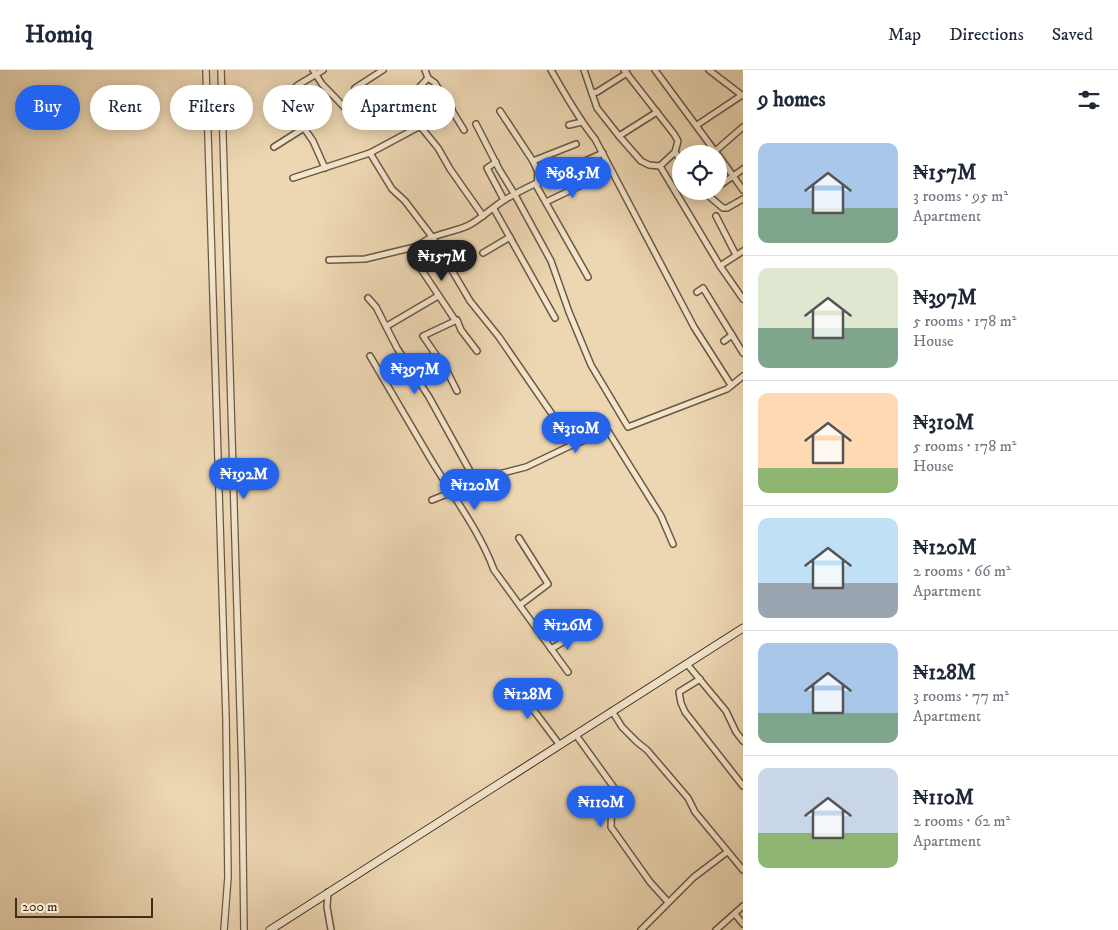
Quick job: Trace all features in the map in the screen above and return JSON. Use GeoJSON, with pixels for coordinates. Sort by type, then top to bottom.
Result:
{"type":"FeatureCollection","features":[{"type":"Feature","properties":{"kind":"main road"},"geometry":{"type":"LineString","coordinates":[[270,930],[743,628]]}},
{"type":"Feature","properties":{"kind":"street"},"geometry":{"type":"LineString","coordinates":[[206,70],[226,728],[228,878],[224,930]]}},
{"type":"Feature","properties":{"kind":"street"},"geometry":{"type":"LineString","coordinates":[[221,70],[242,775],[244,930]]}},
{"type":"Feature","properties":{"kind":"street"},"geometry":{"type":"LineString","coordinates":[[298,85],[315,72],[323,70]]}},
{"type":"Feature","properties":{"kind":"street"},"geometry":{"type":"LineString","coordinates":[[360,85],[383,70]]}},
{"type":"Feature","properties":{"kind":"street"},"geometry":{"type":"LineString","coordinates":[[425,70],[428,78],[436,85]]}},
{"type":"Feature","properties":{"kind":"street"},"geometry":{"type":"LineString","coordinates":[[551,70],[556,81],[603,153],[694,327],[731,385]]}},
{"type":"Feature","properties":{"kind":"street"},"geometry":{"type":"LineString","coordinates":[[584,70],[597,108],[641,160],[650,165],[660,166],[672,155]]}},
{"type":"Feature","properties":{"kind":"street"},"geometry":{"type":"LineString","coordinates":[[655,70],[710,145]]}},
{"type":"Feature","properties":{"kind":"street"},"geometry":{"type":"LineString","coordinates":[[697,125],[742,96],[709,70]]}},
{"type":"Feature","properties":{"kind":"street"},"geometry":{"type":"LineString","coordinates":[[315,72],[322,84],[342,105]]}},
{"type":"Feature","properties":{"kind":"street"},"geometry":{"type":"LineString","coordinates":[[592,93],[597,92],[626,72],[657,112],[678,142],[677,145]]}},
{"type":"Feature","properties":{"kind":"street"},"geometry":{"type":"LineString","coordinates":[[421,85],[428,78]]}},
{"type":"Feature","properties":{"kind":"street"},"geometry":{"type":"LineString","coordinates":[[500,111],[533,161],[538,172],[537,187],[588,278]]}},
{"type":"Feature","properties":{"kind":"street"},"geometry":{"type":"LineString","coordinates":[[619,136],[657,112]]}},
{"type":"Feature","properties":{"kind":"street"},"geometry":{"type":"LineString","coordinates":[[455,114],[464,130]]}},
{"type":"Feature","properties":{"kind":"street"},"geometry":{"type":"LineString","coordinates":[[570,125],[582,122]]}},
{"type":"Feature","properties":{"kind":"street"},"geometry":{"type":"LineString","coordinates":[[476,124],[551,261],[591,365],[628,427],[727,389],[743,376]]}},
{"type":"Feature","properties":{"kind":"street"},"geometry":{"type":"LineString","coordinates":[[725,145],[743,127]]}},
{"type":"Feature","properties":{"kind":"street"},"geometry":{"type":"LineString","coordinates":[[274,147],[304,128],[326,168]]}},
{"type":"Feature","properties":{"kind":"street"},"geometry":{"type":"LineString","coordinates":[[293,178],[370,153],[413,130]]}},
{"type":"Feature","properties":{"kind":"street"},"geometry":{"type":"LineString","coordinates":[[423,130],[438,148],[450,169],[483,216]]}},
{"type":"Feature","properties":{"kind":"street"},"geometry":{"type":"LineString","coordinates":[[533,161],[576,144]]}},
{"type":"Feature","properties":{"kind":"street"},"geometry":{"type":"LineString","coordinates":[[370,153],[392,189],[405,201],[432,238],[470,301],[499,337],[566,433],[572,445]]}},
{"type":"Feature","properties":{"kind":"street"},"geometry":{"type":"LineString","coordinates":[[329,260],[365,259],[419,246],[432,238],[472,224],[504,200],[538,181],[603,153]]}},
{"type":"Feature","properties":{"kind":"street"},"geometry":{"type":"LineString","coordinates":[[496,162],[487,168],[504,200]]}},
{"type":"Feature","properties":{"kind":"street"},"geometry":{"type":"LineString","coordinates":[[660,166],[720,266],[743,299]]}},
{"type":"Feature","properties":{"kind":"street"},"geometry":{"type":"LineString","coordinates":[[727,168],[743,190]]}},
{"type":"Feature","properties":{"kind":"street"},"geometry":{"type":"LineString","coordinates":[[727,181],[743,169]]}},
{"type":"Feature","properties":{"kind":"street"},"geometry":{"type":"LineString","coordinates":[[546,202],[592,180]]}},
{"type":"Feature","properties":{"kind":"street"},"geometry":{"type":"LineString","coordinates":[[715,200],[723,208],[727,208],[743,199]]}},
{"type":"Feature","properties":{"kind":"street"},"geometry":{"type":"LineString","coordinates":[[494,209],[555,318]]}},
{"type":"Feature","properties":{"kind":"street"},"geometry":{"type":"LineString","coordinates":[[716,216],[736,256]]}},
{"type":"Feature","properties":{"kind":"street"},"geometry":{"type":"LineString","coordinates":[[483,253],[510,237]]}},
{"type":"Feature","properties":{"kind":"street"},"geometry":{"type":"LineString","coordinates":[[419,246],[417,263],[476,350]]}},
{"type":"Feature","properties":{"kind":"street"},"geometry":{"type":"LineString","coordinates":[[720,266],[743,251]]}},
{"type":"Feature","properties":{"kind":"street"},"geometry":{"type":"LineString","coordinates":[[697,292],[704,288],[743,353]]}},
{"type":"Feature","properties":{"kind":"street"},"geometry":{"type":"LineString","coordinates":[[387,326],[438,296]]}},
{"type":"Feature","properties":{"kind":"street"},"geometry":{"type":"LineString","coordinates":[[368,298],[387,326],[397,348],[429,397],[476,482]]}},
{"type":"Feature","properties":{"kind":"street"},"geometry":{"type":"LineString","coordinates":[[455,320],[423,336],[447,371],[457,390]]}},
{"type":"Feature","properties":{"kind":"street"},"geometry":{"type":"LineString","coordinates":[[724,341],[732,335]]}},
{"type":"Feature","properties":{"kind":"street"},"geometry":{"type":"LineString","coordinates":[[370,356],[452,491],[494,570],[568,672]]}},
{"type":"Feature","properties":{"kind":"street"},"geometry":{"type":"LineString","coordinates":[[432,500],[476,482],[526,467],[572,445],[608,431],[661,516],[672,544]]}},
{"type":"Feature","properties":{"kind":"street"},"geometry":{"type":"LineString","coordinates":[[519,538],[548,584],[520,605]]}},
{"type":"Feature","properties":{"kind":"street"},"geometry":{"type":"LineString","coordinates":[[551,649],[573,636]]}},
{"type":"Feature","properties":{"kind":"street"},"geometry":{"type":"LineString","coordinates":[[688,664],[726,711],[736,732],[743,741]]}},
{"type":"Feature","properties":{"kind":"street"},"geometry":{"type":"LineString","coordinates":[[700,679],[679,692],[681,703],[685,712],[743,786]]}},
{"type":"Feature","properties":{"kind":"street"},"geometry":{"type":"LineString","coordinates":[[514,684],[559,744]]}},
{"type":"Feature","properties":{"kind":"street"},"geometry":{"type":"LineString","coordinates":[[612,711],[622,727],[647,750],[688,798],[695,812],[743,870]]}},
{"type":"Feature","properties":{"kind":"street"},"geometry":{"type":"LineString","coordinates":[[576,735],[614,790],[611,827],[645,875],[668,902]]}},
{"type":"Feature","properties":{"kind":"street"},"geometry":{"type":"LineString","coordinates":[[641,930],[694,877],[727,852]]}},
{"type":"Feature","properties":{"kind":"street"},"geometry":{"type":"LineString","coordinates":[[328,892],[327,907],[331,930]]}},
{"type":"Feature","properties":{"kind":"street"},"geometry":{"type":"LineString","coordinates":[[716,930],[743,906]]}},
{"type":"Feature","properties":{"kind":"street"},"geometry":{"type":"LineString","coordinates":[[735,914],[743,924]]}}]}
